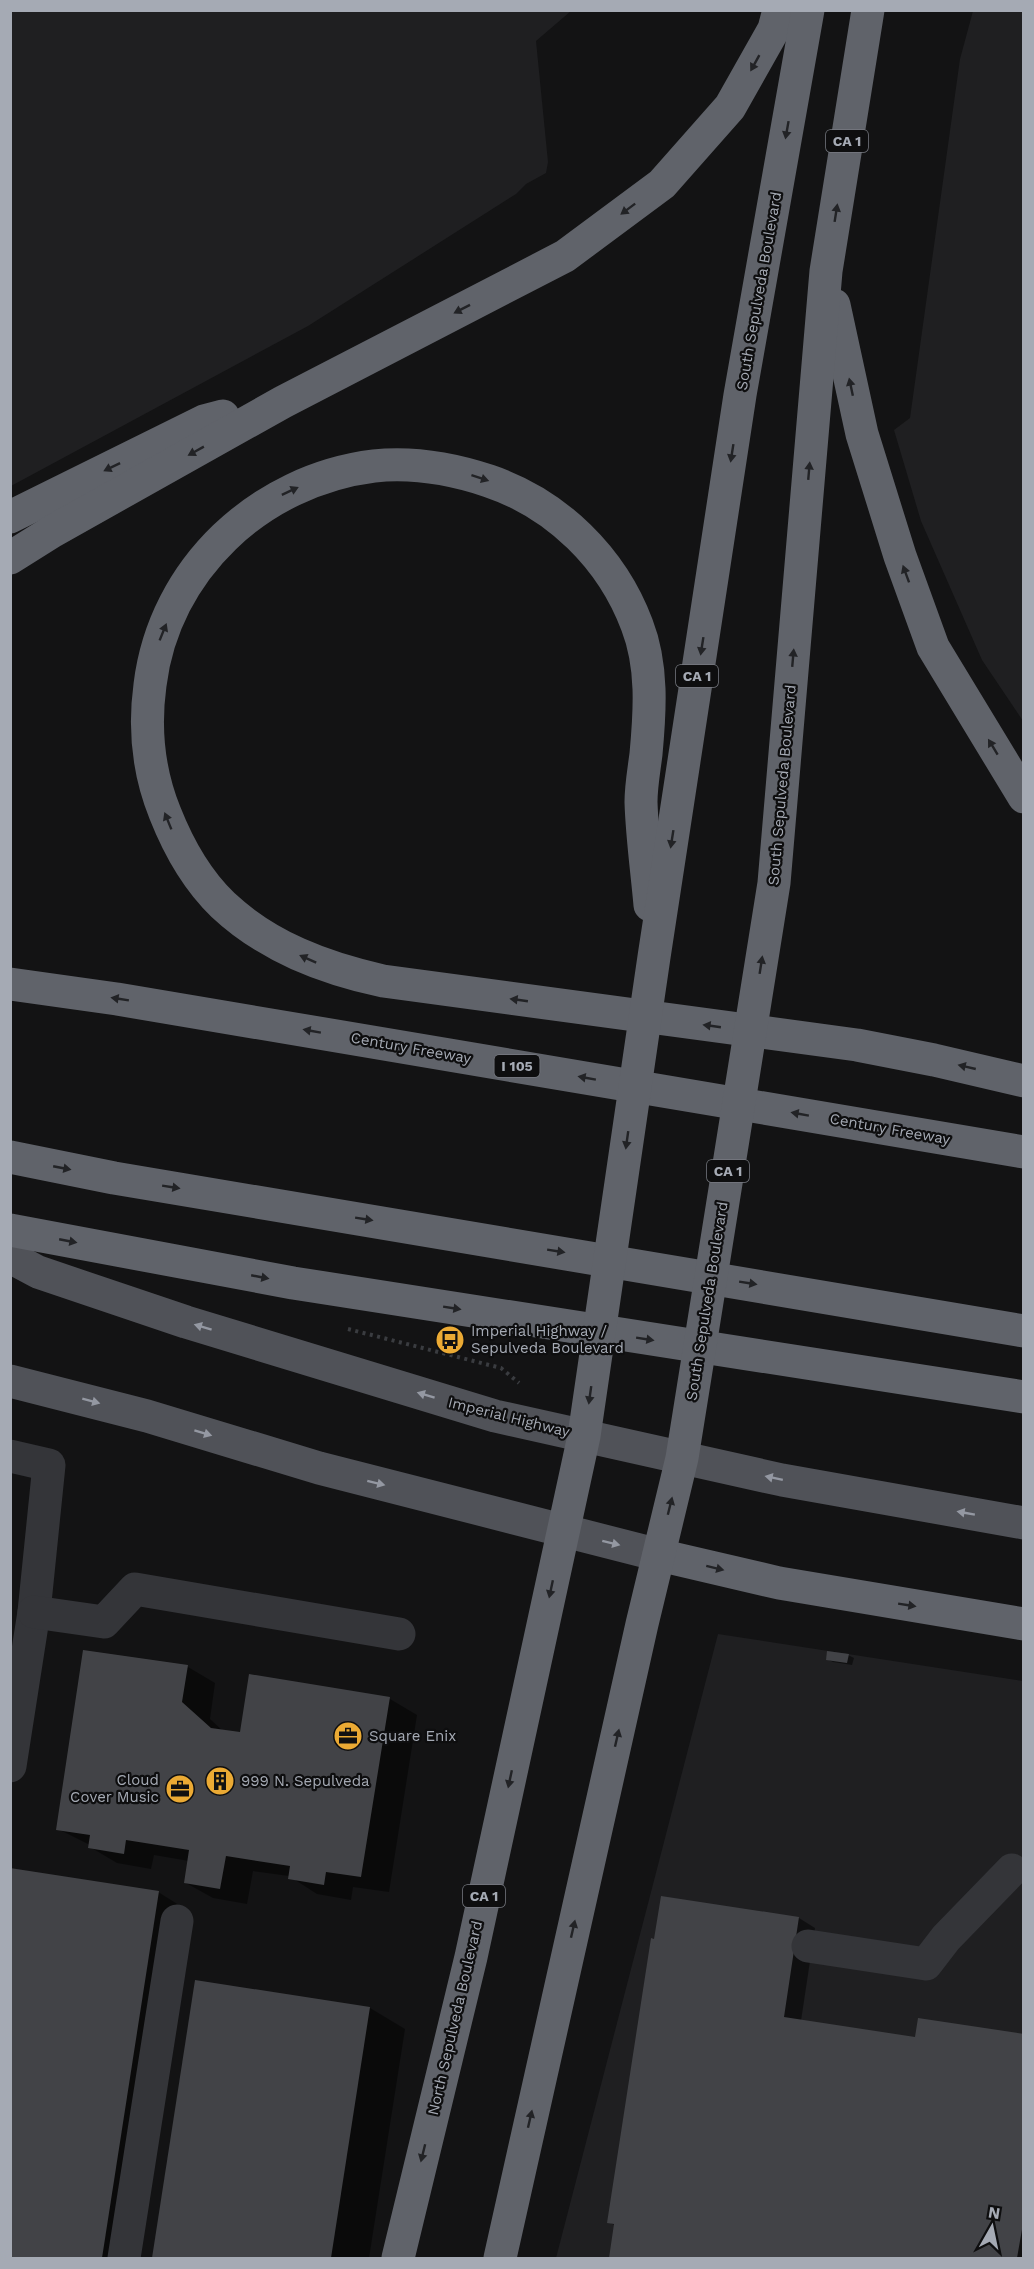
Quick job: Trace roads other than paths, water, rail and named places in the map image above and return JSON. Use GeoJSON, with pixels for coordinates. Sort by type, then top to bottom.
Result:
{"type":"FeatureCollection","features":[{"type":"Feature","properties":{"kind":"highway"},"geometry":{"type":"LineString","coordinates":[[10,558],[63,525],[284,402],[565,256],[662,184],[730,108],[774,30],[779,10]]}},
{"type":"Feature","properties":{"kind":"highway","name":"South Sepulveda Boulevard"},"geometry":{"type":"LineString","coordinates":[[564,1531],[584,1436],[740,395],[808,10]]}},
{"type":"Feature","properties":{"kind":"highway","name":"South Sepulveda Boulevard"},"geometry":{"type":"LineString","coordinates":[[658,1554],[682,1458],[774,883],[826,271],[868,10]]}},
{"type":"Feature","properties":{"kind":"highway"},"geometry":{"type":"LineString","coordinates":[[826,271],[862,434],[900,556],[933,647],[1023,797]]}},
{"type":"Feature","properties":{"kind":"highway"},"geometry":{"type":"LineString","coordinates":[[10,517],[204,421],[284,402]]}},
{"type":"Feature","properties":{"kind":"highway"},"geometry":{"type":"LineString","coordinates":[[654,957],[641,800],[650,689],[646,654],[638,626],[625,596],[606,566],[583,540],[555,515],[501,485],[423,466],[376,466],[336,474],[291,490],[252,513],[223,537],[176,600],[157,647],[148,699],[147,729],[151,771],[158,796],[176,839],[196,872],[223,905],[257,932],[305,958],[353,975],[435,989],[858,1045],[1023,1081]]}},
{"type":"Feature","properties":{"kind":"highway","name":"Century Freeway"},"geometry":{"type":"LineString","coordinates":[[10,984],[117,999],[1023,1152]]}},
{"type":"Feature","properties":{"kind":"highway"},"geometry":{"type":"LineString","coordinates":[[10,1157],[114,1178],[1023,1331]]}},
{"type":"Feature","properties":{"kind":"highway"},"geometry":{"type":"LineString","coordinates":[[10,1230],[293,1283],[1023,1397]]}},
{"type":"Feature","properties":{"kind":"highway","name":"North Sepulveda Boulevard"},"geometry":{"type":"LineString","coordinates":[[398,2259],[471,1957],[564,1531]]}},
{"type":"Feature","properties":{"kind":"highway"},"geometry":{"type":"LineString","coordinates":[[658,1554],[779,1584],[1023,1624]]}},
{"type":"Feature","properties":{"kind":"highway","name":"CA 1"},"geometry":{"type":"LineString","coordinates":[[500,2259],[658,1554]]}},
{"type":"Feature","properties":{"kind":"main road","name":"Imperial Highway"},"geometry":{"type":"LineString","coordinates":[[10,1257],[38,1272],[186,1322],[495,1416],[782,1480],[1023,1523]]}},
{"type":"Feature","properties":{"kind":"main road"},"geometry":{"type":"LineString","coordinates":[[10,1381],[147,1416],[319,1468],[658,1554]]}},
{"type":"Feature","properties":{"kind":"street"},"geometry":{"type":"LineString","coordinates":[[10,1456],[50,1465],[34,1612],[10,1766]]}},
{"type":"Feature","properties":{"kind":"street"},"geometry":{"type":"LineString","coordinates":[[34,1612],[104,1622],[135,1589],[399,1634]]}},
{"type":"Feature","properties":{"kind":"street"},"geometry":{"type":"LineString","coordinates":[[808,1946],[926,1964],[946,1938],[1012,1870]]}},
{"type":"Feature","properties":{"kind":"street"},"geometry":{"type":"LineString","coordinates":[[124,2259],[177,1921]]}},
{"type":"Feature","properties":{"kind":"place","name":"Imperial Highway / Sepulveda Boulevard"},"geometry":{"type":"Point","coordinates":[450,1340]}},
{"type":"Feature","properties":{"kind":"place","name":"Square Enix"},"geometry":{"type":"Point","coordinates":[348,1736]}},
{"type":"Feature","properties":{"kind":"place","name":"999 N. Sepulveda"},"geometry":{"type":"Point","coordinates":[220,1781]}},
{"type":"Feature","properties":{"kind":"place","name":"Cloud Cover Music"},"geometry":{"type":"Point","coordinates":[180,1789]}}]}
